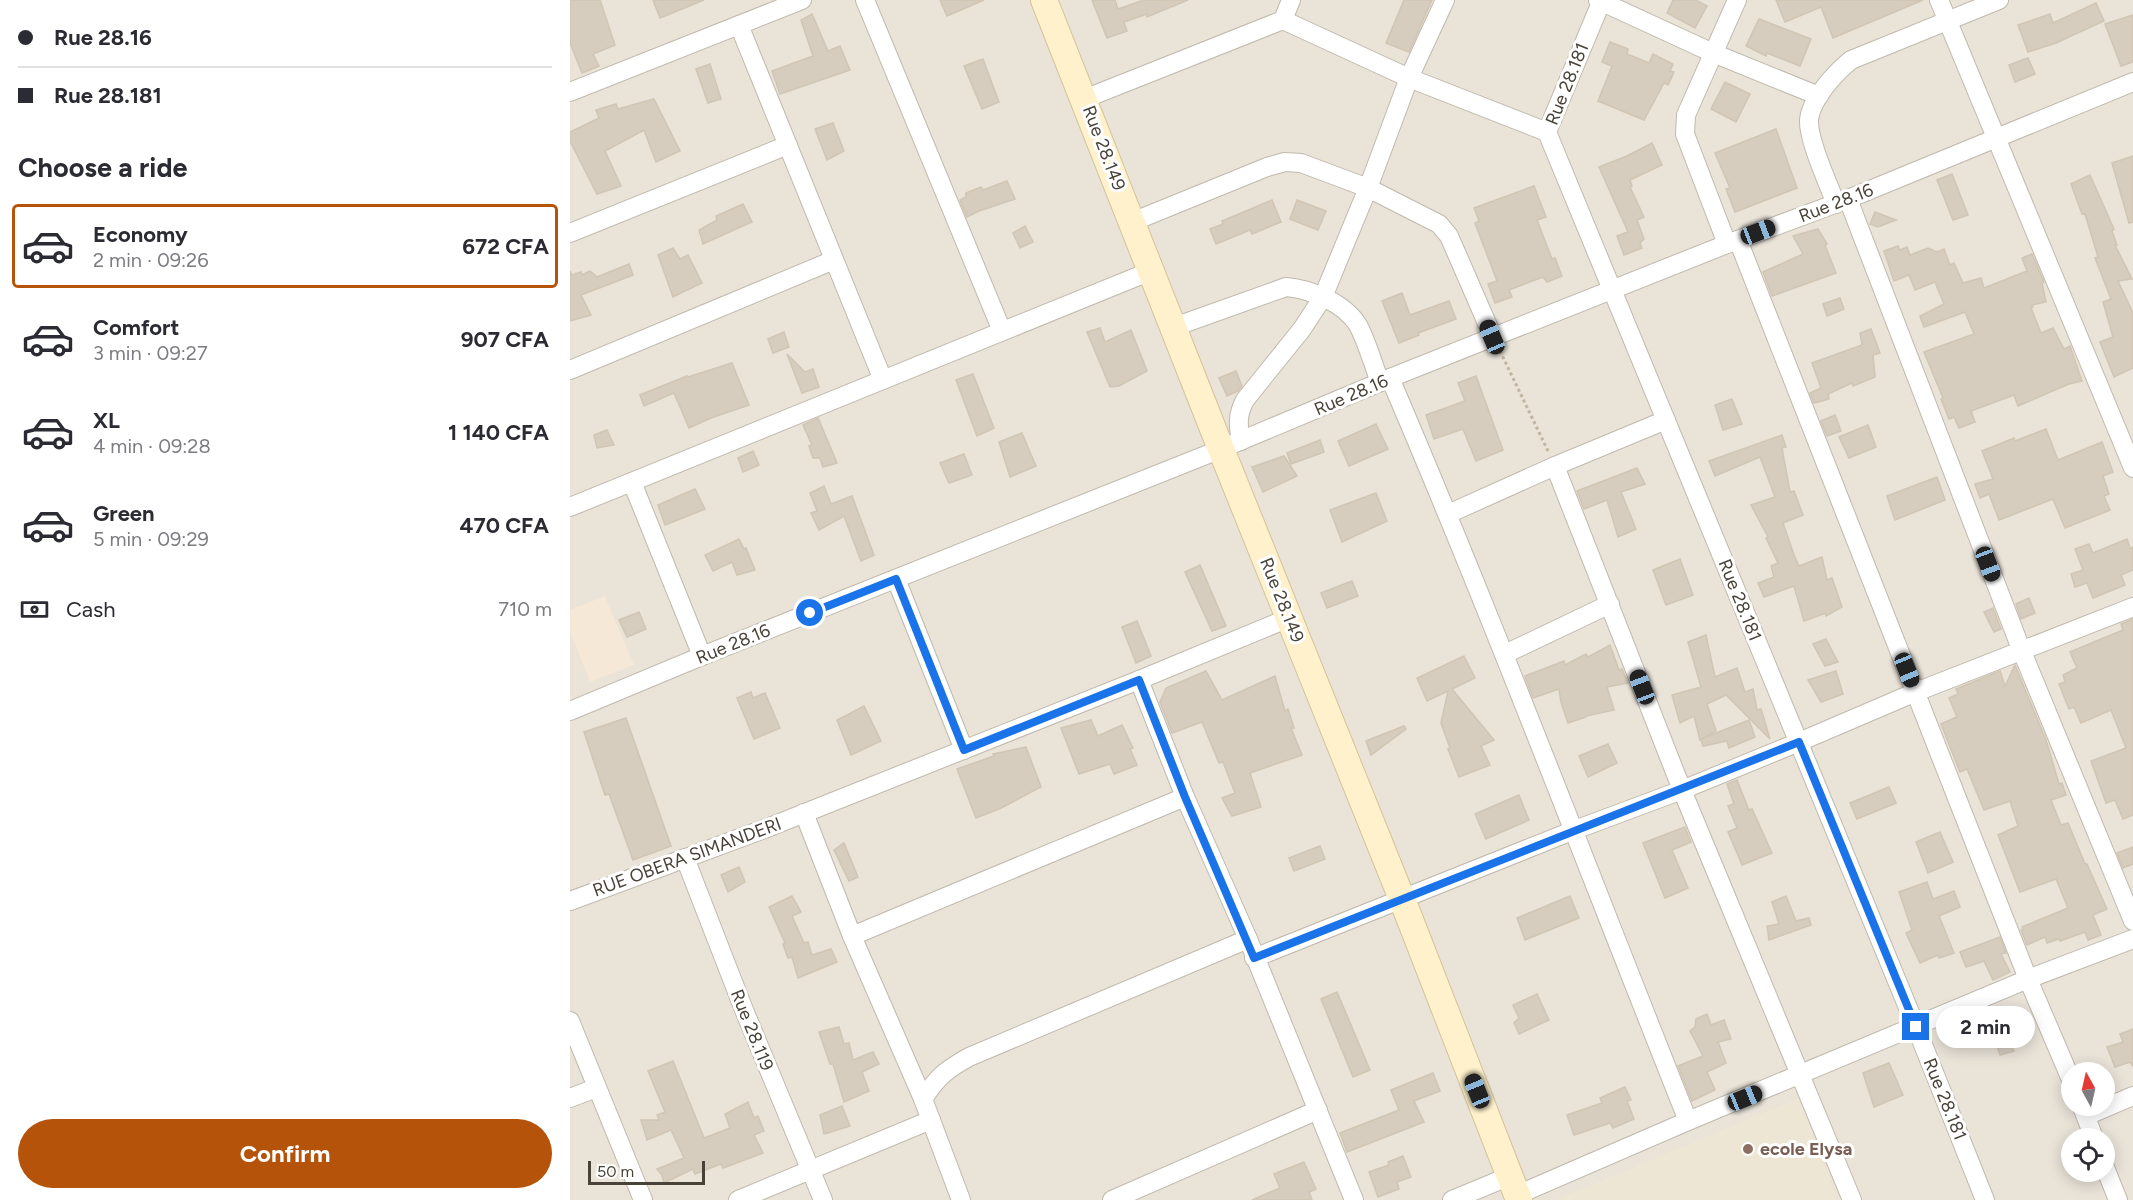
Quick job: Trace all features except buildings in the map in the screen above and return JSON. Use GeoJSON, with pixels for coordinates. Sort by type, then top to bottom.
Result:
{"type":"FeatureCollection","features":[{"type":"Feature","properties":{"kind":"street"},"geometry":{"type":"LineString","coordinates":[[570,92],[802,0]]}},
{"type":"Feature","properties":{"kind":"street"},"geometry":{"type":"LineString","coordinates":[[865,0],[1002,331]]}},
{"type":"Feature","properties":{"kind":"street","name":"Rue 28.149"},"geometry":{"type":"LineString","coordinates":[[1044,0],[1174,327],[1231,445],[1289,618],[1516,1190]]}},
{"type":"Feature","properties":{"kind":"street"},"geometry":{"type":"LineString","coordinates":[[1283,20],[1291,0]]}},
{"type":"Feature","properties":{"kind":"street"},"geometry":{"type":"LineString","coordinates":[[1231,445],[1238,424],[1239,411],[1245,400],[1302,329],[1323,297],[1368,188],[1409,78],[1445,0]]}},
{"type":"Feature","properties":{"kind":"street"},"geometry":{"type":"LineString","coordinates":[[1600,0],[1713,53],[1819,96]]}},
{"type":"Feature","properties":{"kind":"street","name":"Rue 28.181"},"geometry":{"type":"LineString","coordinates":[[1600,0],[1547,132],[1916,1027],[1985,1200]]}},
{"type":"Feature","properties":{"kind":"street"},"geometry":{"type":"LineString","coordinates":[[1737,0],[1686,115],[1685,134],[1733,242],[1916,692],[2028,979],[2063,1062]]}},
{"type":"Feature","properties":{"kind":"street"},"geometry":{"type":"LineString","coordinates":[[1939,0],[1996,139],[2127,434],[2133,468]]}},
{"type":"Feature","properties":{"kind":"street"},"geometry":{"type":"LineString","coordinates":[[1999,0],[1851,60],[1837,72],[1819,96],[1809,118],[1810,134],[1842,201],[2021,649],[2133,921]]}},
{"type":"Feature","properties":{"kind":"street"},"geometry":{"type":"LineString","coordinates":[[1084,99],[1283,20],[1409,78],[1547,132]]}},
{"type":"Feature","properties":{"kind":"street"},"geometry":{"type":"LineString","coordinates":[[739,25],[883,380]]}},
{"type":"Feature","properties":{"kind":"street","name":"Rue 28.16"},"geometry":{"type":"LineString","coordinates":[[570,711],[1231,445],[1492,337],[1842,201],[2132,84]]}},
{"type":"Feature","properties":{"kind":"street"},"geometry":{"type":"LineString","coordinates":[[570,233],[788,145]]}},
{"type":"Feature","properties":{"kind":"street"},"geometry":{"type":"LineString","coordinates":[[1132,222],[1267,167],[1285,162],[1301,163],[1368,188],[1439,224],[1449,236],[1492,337]]}},
{"type":"Feature","properties":{"kind":"street"},"geometry":{"type":"LineString","coordinates":[[570,370],[834,260]]}},
{"type":"Feature","properties":{"kind":"street"},"geometry":{"type":"LineString","coordinates":[[570,507],[1151,271]]}},
{"type":"Feature","properties":{"kind":"street"},"geometry":{"type":"LineString","coordinates":[[1174,327],[1286,287],[1298,288],[1323,297],[1348,313],[1358,326],[1448,514],[1688,1121]]}},
{"type":"Feature","properties":{"kind":"street"},"geometry":{"type":"LineString","coordinates":[[1448,514],[1666,420]]}},
{"type":"Feature","properties":{"kind":"street"},"geometry":{"type":"LineString","coordinates":[[1555,466],[1682,789],[1852,1200]]}},
{"type":"Feature","properties":{"kind":"street"},"geometry":{"type":"LineString","coordinates":[[633,482],[702,656]]}},
{"type":"Feature","properties":{"kind":"street"},"geometry":{"type":"LineString","coordinates":[[896,579],[964,750]]}},
{"type":"Feature","properties":{"kind":"street"},"geometry":{"type":"LineString","coordinates":[[1505,654],[1610,604]]}},
{"type":"Feature","properties":{"kind":"street"},"geometry":{"type":"LineString","coordinates":[[1254,958],[1799,742],[2021,649],[2133,607]]}},
{"type":"Feature","properties":{"kind":"street","name":"RUE OBERA SIMANDERI"},"geometry":{"type":"LineString","coordinates":[[570,901],[804,813],[1289,618]]}},
{"type":"Feature","properties":{"kind":"street"},"geometry":{"type":"LineString","coordinates":[[1139,680],[1185,797],[1248,939],[1354,1200]]}},
{"type":"Feature","properties":{"kind":"street"},"geometry":{"type":"LineString","coordinates":[[852,936],[1185,797]]}},
{"type":"Feature","properties":{"kind":"street"},"geometry":{"type":"LineString","coordinates":[[804,813],[852,936],[923,1099],[961,1200]]}},
{"type":"Feature","properties":{"kind":"street","name":"Rue 28.119"},"geometry":{"type":"LineString","coordinates":[[685,858],[744,1010],[823,1200]]}},
{"type":"Feature","properties":{"kind":"street"},"geometry":{"type":"LineString","coordinates":[[923,1099],[936,1080],[947,1070],[969,1057],[1248,939]]}},
{"type":"Feature","properties":{"kind":"street"},"geometry":{"type":"LineString","coordinates":[[1452,1200],[1516,1190],[1802,1075],[2028,979],[2133,939]]}},
{"type":"Feature","properties":{"kind":"street"},"geometry":{"type":"LineString","coordinates":[[570,1022],[643,1200]]}},
{"type":"Feature","properties":{"kind":"street"},"geometry":{"type":"LineString","coordinates":[[570,1098],[596,1088]]}},
{"type":"Feature","properties":{"kind":"street"},"geometry":{"type":"LineString","coordinates":[[2115,1102],[2133,1096]]}},
{"type":"Feature","properties":{"kind":"street"},"geometry":{"type":"LineString","coordinates":[[1112,1200],[1318,1110]]}},
{"type":"Feature","properties":{"kind":"street"},"geometry":{"type":"LineString","coordinates":[[738,1200],[931,1120]]}},
{"type":"Feature","properties":{"kind":"street"},"geometry":{"type":"LineString","coordinates":[[2111,1182],[2118,1200]]}},
{"type":"Feature","properties":{"kind":"path"},"geometry":{"type":"LineString","coordinates":[[1492,337],[1555,466]]}},
{"type":"Feature","properties":{"kind":"shaded area"},"geometry":{"type":"Polygon","coordinates":[[[570,0],[2133,0],[2133,1200],[570,1200],[570,0]]]}},
{"type":"Feature","properties":{"kind":"shaded area"},"geometry":{"type":"Polygon","coordinates":[[[605,596],[634,665],[590,682],[570,632],[570,610],[605,596]]]}},
{"type":"Feature","properties":{"kind":"shaded area","name":"ecole Elysa"},"geometry":{"type":"Polygon","coordinates":[[[1799,1098],[1838,1200],[1556,1200],[1799,1098]]]}},
{"type":"Feature","properties":{"kind":"place","name":"ecole Elysa"},"geometry":{"type":"Point","coordinates":[1748,1149]}},
{"type":"Feature","properties":{"kind":"route"},"geometry":{"type":"LineString","coordinates":[[810,613],[896,579],[964,750],[1139,680],[1185,797],[1248,939],[1254,958],[1799,742],[1916,1027]]}}]}
